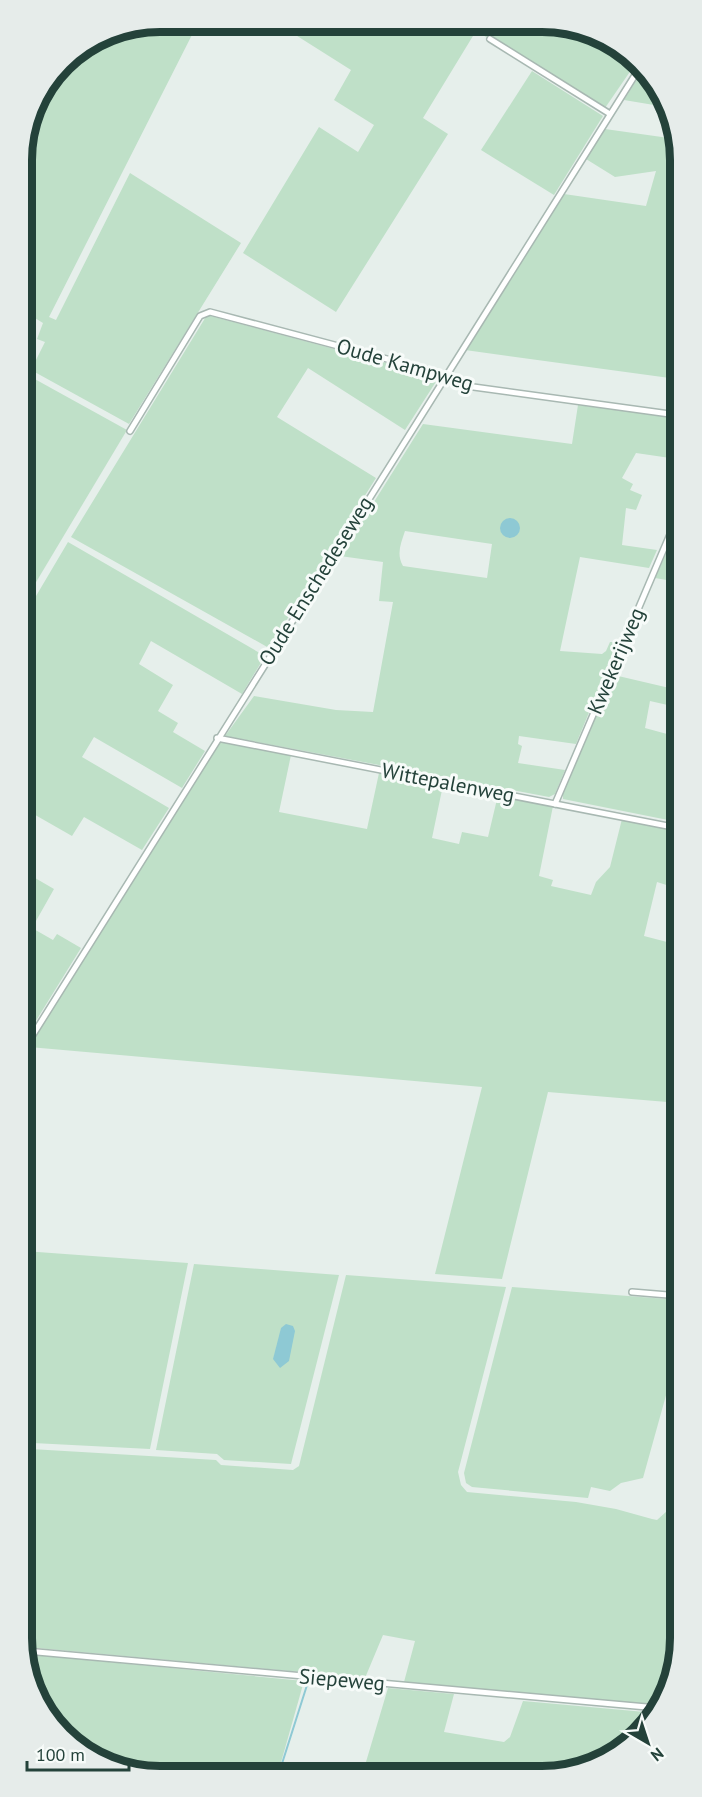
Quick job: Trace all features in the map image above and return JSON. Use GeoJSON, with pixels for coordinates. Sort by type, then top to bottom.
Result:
{"type":"FeatureCollection","features":[{"type":"Feature","properties":{"kind":"street"},"geometry":{"type":"LineString","coordinates":[[490,39],[610,114]]}},
{"type":"Feature","properties":{"kind":"street","name":"Oude Enschedeseweg"},"geometry":{"type":"LineString","coordinates":[[32,1036],[636,73]]}},
{"type":"Feature","properties":{"kind":"street","name":"Oude Kampweg"},"geometry":{"type":"LineString","coordinates":[[130,431],[200,316],[208,312],[392,360],[445,377],[459,384],[670,414]]}},
{"type":"Feature","properties":{"kind":"street","name":"Kwekerijweg"},"geometry":{"type":"LineString","coordinates":[[555,804],[670,537]]}},
{"type":"Feature","properties":{"kind":"street","name":"Wittepalenweg"},"geometry":{"type":"LineString","coordinates":[[217,738],[670,826]]}},
{"type":"Feature","properties":{"kind":"street"},"geometry":{"type":"LineString","coordinates":[[632,1292],[670,1295]]}},
{"type":"Feature","properties":{"kind":"street","name":"Siepeweg"},"geometry":{"type":"LineString","coordinates":[[33,1653],[650,1707]]}},
{"type":"Feature","properties":{"kind":"green space"},"geometry":{"type":"Polygon","coordinates":[[[193,32],[49,317],[56,320],[130,173],[241,243],[129,424],[32,371],[45,342],[37,339],[43,323],[32,316],[32,151],[41,110],[63,75],[75,63],[110,41],[143,33],[193,32]]]}},
{"type":"Feature","properties":{"kind":"green space"},"geometry":{"type":"Polygon","coordinates":[[[291,32],[475,32],[423,118],[448,134],[336,312],[243,253],[319,127],[358,152],[374,125],[334,100],[351,70],[291,32]]]}},
{"type":"Feature","properties":{"kind":"green space"},"geometry":{"type":"Polygon","coordinates":[[[478,32],[568,34],[592,41],[607,49],[632,68],[605,108],[478,32]]]}},
{"type":"Feature","properties":{"kind":"green space"},"geometry":{"type":"Polygon","coordinates":[[[532,71],[603,116],[554,195],[481,150],[532,71]]]}},
{"type":"Feature","properties":{"kind":"green space"},"geometry":{"type":"Polygon","coordinates":[[[639,76],[659,106],[624,100],[639,76]]]}},
{"type":"Feature","properties":{"kind":"green space"},"geometry":{"type":"Polygon","coordinates":[[[605,129],[668,138],[670,378],[465,350],[564,194],[646,206],[656,171],[615,177],[586,159],[605,129]]]}},
{"type":"Feature","properties":{"kind":"green space"},"geometry":{"type":"Polygon","coordinates":[[[207,315],[439,377],[405,430],[308,368],[277,417],[376,478],[269,648],[71,537],[207,315]]]}},
{"type":"Feature","properties":{"kind":"green space"},"geometry":{"type":"Polygon","coordinates":[[[32,378],[127,430],[32,589],[32,378]]]}},
{"type":"Feature","properties":{"kind":"green space"},"geometry":{"type":"Polygon","coordinates":[[[578,405],[670,417],[670,458],[636,453],[622,478],[633,484],[630,490],[642,495],[636,510],[626,508],[622,545],[657,550],[649,568],[580,557],[560,651],[602,654],[610,642],[618,642],[576,744],[519,736],[518,744],[522,746],[518,763],[565,770],[555,794],[549,797],[225,736],[254,696],[336,710],[373,712],[393,602],[379,601],[383,562],[340,556],[423,424],[572,444],[578,405]],[[405,531],[400,548],[403,566],[487,578],[492,544],[405,531]]]}},
{"type":"Feature","properties":{"kind":"green space"},"geometry":{"type":"Polygon","coordinates":[[[68,542],[265,656],[242,694],[151,641],[139,664],[173,685],[158,711],[178,723],[173,732],[205,751],[182,788],[94,737],[82,757],[169,808],[142,850],[84,817],[72,836],[32,813],[32,603],[68,542]]]}},
{"type":"Feature","properties":{"kind":"green space"},"geometry":{"type":"Polygon","coordinates":[[[670,545],[670,581],[655,578],[670,545]]]}},
{"type":"Feature","properties":{"kind":"green space"},"geometry":{"type":"Polygon","coordinates":[[[614,675],[670,688],[670,706],[650,701],[645,728],[670,735],[670,820],[563,799],[563,793],[614,675]]]}},
{"type":"Feature","properties":{"kind":"green space"},"geometry":{"type":"Polygon","coordinates":[[[217,743],[291,755],[279,812],[367,829],[379,773],[443,785],[432,838],[459,844],[462,832],[488,837],[498,795],[553,806],[539,876],[553,880],[551,886],[591,895],[596,882],[610,867],[622,819],[670,828],[670,886],[657,882],[644,936],[667,942],[670,933],[670,1102],[548,1092],[502,1279],[435,1274],[482,1087],[32,1047],[32,1042],[217,743]]]}},
{"type":"Feature","properties":{"kind":"green space"},"geometry":{"type":"Polygon","coordinates":[[[32,876],[54,889],[32,928],[32,876]]]}},
{"type":"Feature","properties":{"kind":"green space"},"geometry":{"type":"Polygon","coordinates":[[[32,928],[53,940],[57,934],[81,948],[32,1027],[32,928]]]}},
{"type":"Feature","properties":{"kind":"green space"},"geometry":{"type":"Polygon","coordinates":[[[32,1252],[188,1263],[150,1449],[33,1443],[32,1446],[32,1252]]]}},
{"type":"Feature","properties":{"kind":"green space"},"geometry":{"type":"Polygon","coordinates":[[[194,1264],[339,1275],[291,1464],[224,1460],[217,1454],[156,1450],[194,1264]]]}},
{"type":"Feature","properties":{"kind":"green space"},"geometry":{"type":"Polygon","coordinates":[[[346,1275],[506,1287],[458,1472],[461,1485],[467,1492],[576,1502],[616,1509],[657,1520],[667,1511],[670,1512],[670,1646],[664,1679],[651,1704],[404,1682],[415,1641],[383,1635],[365,1678],[33,1648],[32,1449],[216,1460],[221,1465],[293,1470],[299,1466],[346,1275]]]}},
{"type":"Feature","properties":{"kind":"green space"},"geometry":{"type":"Polygon","coordinates":[[[512,1287],[670,1299],[670,1381],[643,1478],[621,1483],[610,1491],[591,1487],[588,1498],[472,1487],[466,1483],[464,1473],[512,1287]]]}},
{"type":"Feature","properties":{"kind":"green space"},"geometry":{"type":"Polygon","coordinates":[[[33,1655],[304,1681],[280,1766],[159,1766],[118,1759],[88,1744],[69,1728],[49,1702],[41,1687],[33,1655]]]}},
{"type":"Feature","properties":{"kind":"green space"},"geometry":{"type":"Polygon","coordinates":[[[388,1688],[454,1694],[444,1732],[504,1742],[510,1737],[523,1701],[646,1712],[618,1713],[618,1741],[599,1752],[576,1761],[543,1766],[365,1766],[388,1688]]]}},
{"type":"Feature","properties":{"kind":"water"},"geometry":{"type":"Polygon","coordinates":[[[510,518],[517,521],[520,528],[517,535],[510,538],[503,535],[500,528],[503,521],[510,518]]]}},
{"type":"Feature","properties":{"kind":"water"},"geometry":{"type":"Polygon","coordinates":[[[286,1324],[293,1326],[295,1331],[289,1361],[280,1368],[273,1359],[281,1328],[286,1324]]]}},
{"type":"Feature","properties":{"kind":"waterway"},"geometry":{"type":"LineString","coordinates":[[281,1766],[308,1682]]}}]}
